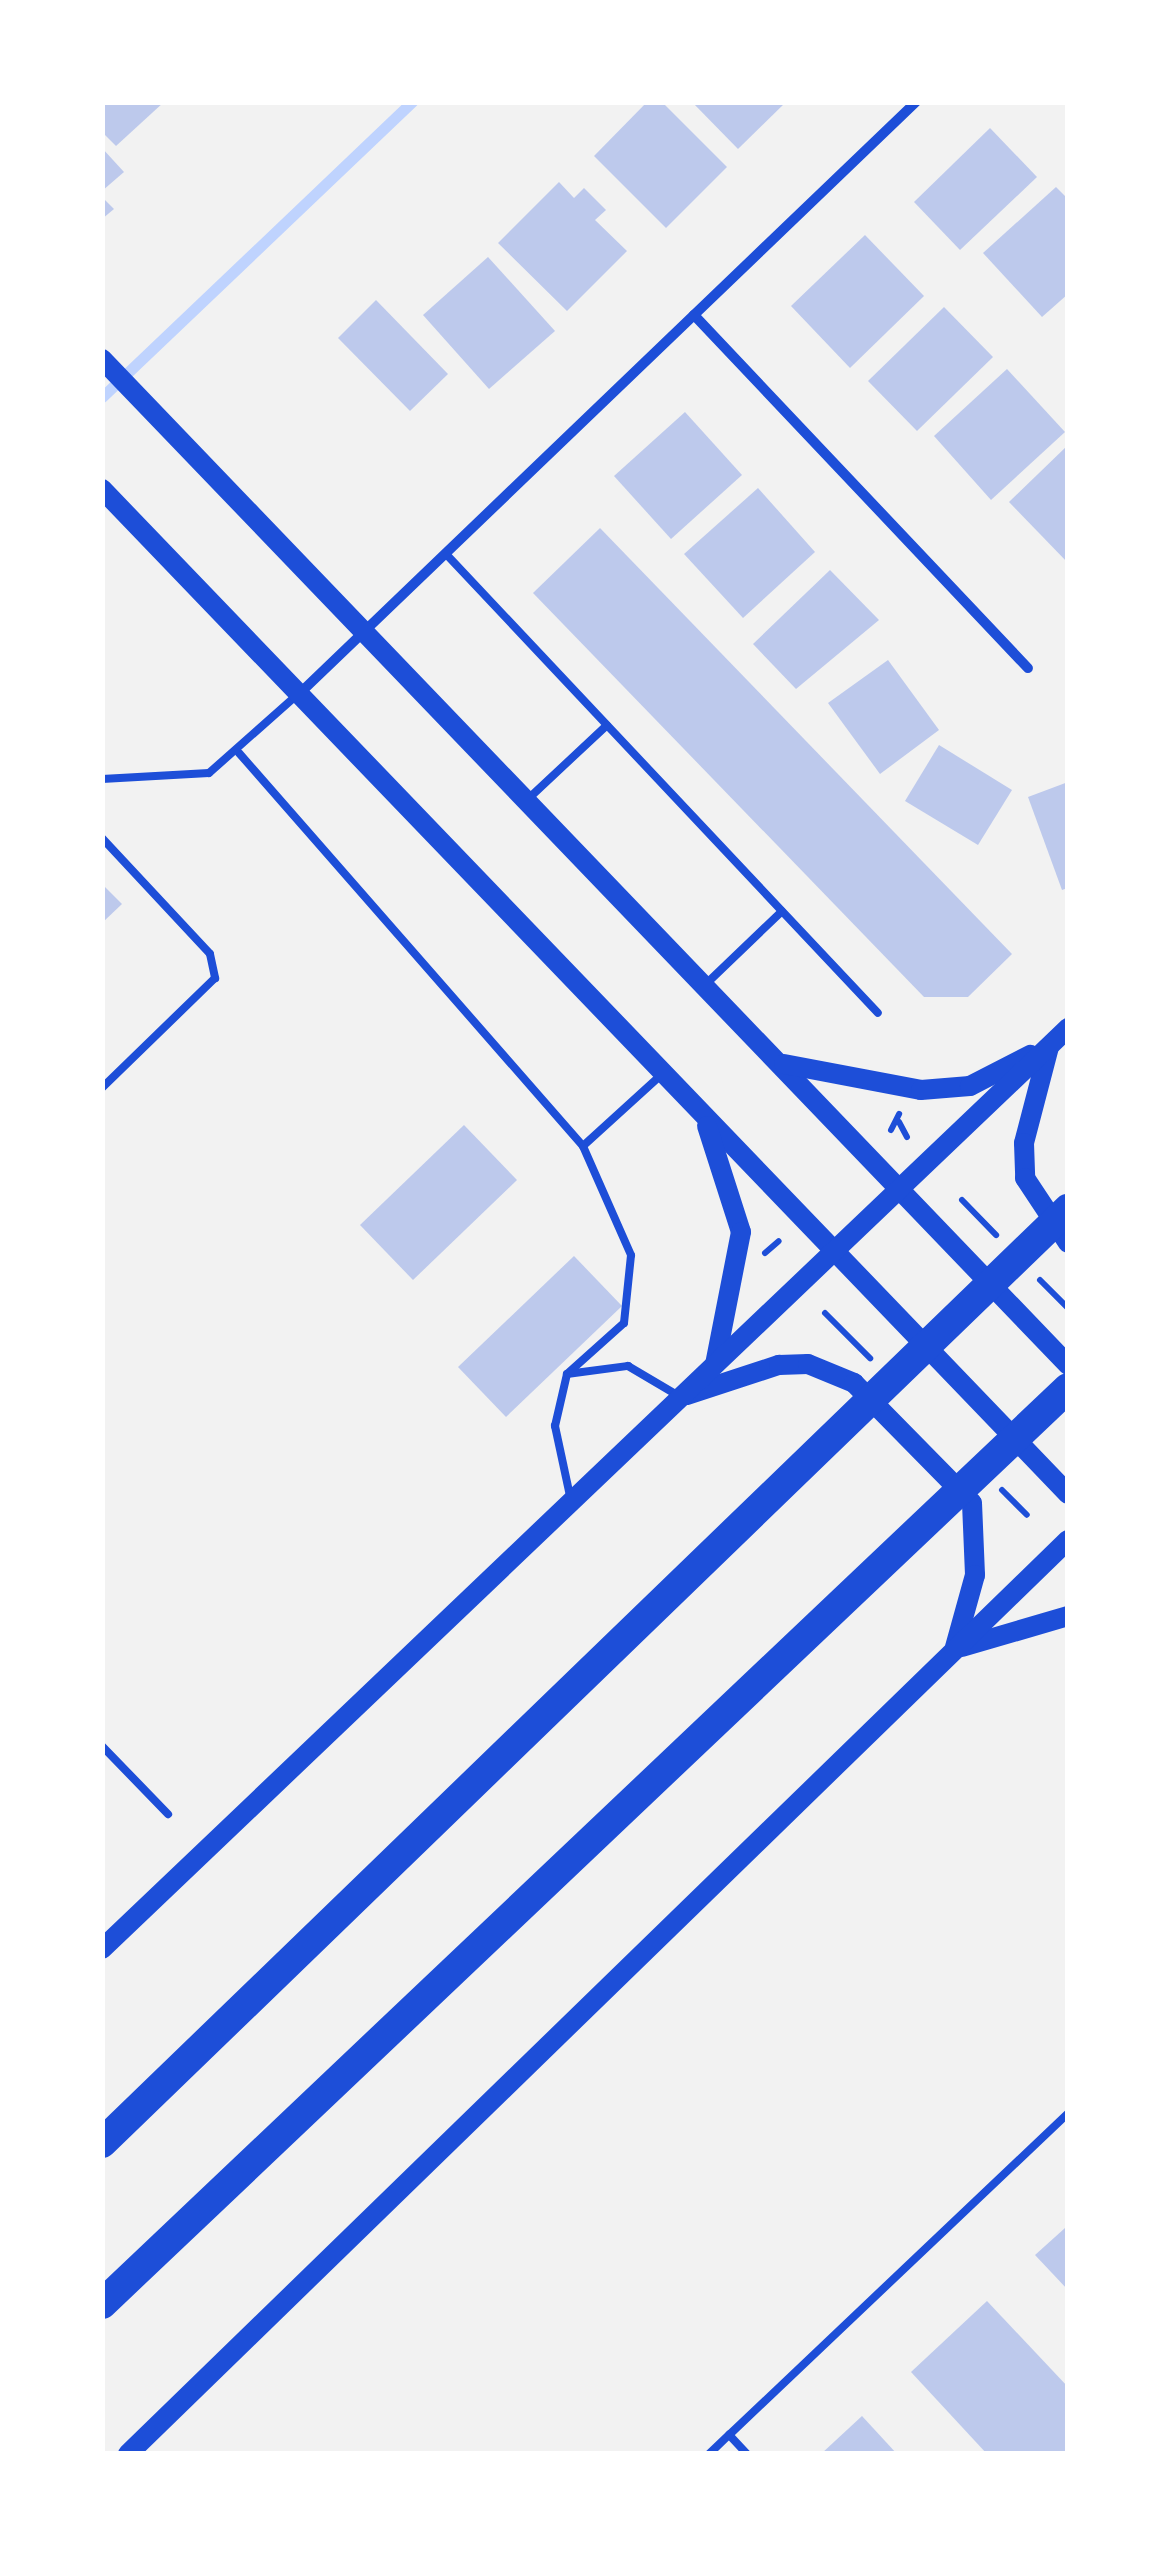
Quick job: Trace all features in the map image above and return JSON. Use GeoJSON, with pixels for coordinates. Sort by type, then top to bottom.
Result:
{"type":"FeatureCollection","features":[{"type":"Feature","properties":{"kind":"highway"},"geometry":{"type":"LineString","coordinates":[[102,2143],[1068,1208]]}},
{"type":"Feature","properties":{"kind":"highway"},"geometry":{"type":"LineString","coordinates":[[102,2304],[1068,1388]]}},
{"type":"Feature","properties":{"kind":"main road"},"geometry":{"type":"LineString","coordinates":[[102,358],[215,470],[1068,1366]]}},
{"type":"Feature","properties":{"kind":"main road"},"geometry":{"type":"LineString","coordinates":[[102,489],[1068,1494]]}},
{"type":"Feature","properties":{"kind":"main road"},"geometry":{"type":"LineString","coordinates":[[102,1949],[1068,1028]]}},
{"type":"Feature","properties":{"kind":"main road"},"geometry":{"type":"LineString","coordinates":[[778,1062],[921,1090],[970,1086],[1049,1045]]}},
{"type":"Feature","properties":{"kind":"main road"},"geometry":{"type":"LineString","coordinates":[[1049,1045],[1024,1143],[1025,1178],[1068,1243]]}},
{"type":"Feature","properties":{"kind":"main road"},"geometry":{"type":"LineString","coordinates":[[703,1115],[741,1232],[714,1365]]}},
{"type":"Feature","properties":{"kind":"main road"},"geometry":{"type":"LineString","coordinates":[[680,1397],[779,1364],[808,1364],[854,1383],[972,1503],[974,1575],[955,1649]]}},
{"type":"Feature","properties":{"kind":"main road"},"geometry":{"type":"LineString","coordinates":[[128,2454],[1068,1540]]}},
{"type":"Feature","properties":{"kind":"main road"},"geometry":{"type":"LineString","coordinates":[[955,1649],[1068,1616]]}},
{"type":"Feature","properties":{"kind":"street"},"geometry":{"type":"LineString","coordinates":[[298,695],[916,102]]}},
{"type":"Feature","properties":{"kind":"street"},"geometry":{"type":"LineString","coordinates":[[694,315],[1028,668]]}},
{"type":"Feature","properties":{"kind":"lane"},"geometry":{"type":"LineString","coordinates":[[446,554],[878,1014]]}},
{"type":"Feature","properties":{"kind":"lane"},"geometry":{"type":"LineString","coordinates":[[102,779],[174,780],[239,754],[298,695]]}},
{"type":"Feature","properties":{"kind":"lane"},"geometry":{"type":"LineString","coordinates":[[528,799],[606,725]]}},
{"type":"Feature","properties":{"kind":"lane"},"geometry":{"type":"LineString","coordinates":[[239,754],[583,1146],[631,1255],[624,1322],[567,1374],[555,1426],[571,1502]]}},
{"type":"Feature","properties":{"kind":"lane"},"geometry":{"type":"LineString","coordinates":[[102,838],[210,954],[215,978],[102,1088]]}},
{"type":"Feature","properties":{"kind":"lane"},"geometry":{"type":"LineString","coordinates":[[705,985],[782,911]]}},
{"type":"Feature","properties":{"kind":"lane"},"geometry":{"type":"LineString","coordinates":[[583,1146],[662,1074]]}},
{"type":"Feature","properties":{"kind":"lane"},"geometry":{"type":"LineString","coordinates":[[567,1374],[628,1366],[680,1397]]}},
{"type":"Feature","properties":{"kind":"lane"},"geometry":{"type":"LineString","coordinates":[[102,1746],[168,1814]]}},
{"type":"Feature","properties":{"kind":"lane"},"geometry":{"type":"LineString","coordinates":[[709,2454],[1068,2113]]}},
{"type":"Feature","properties":{"kind":"lane"},"geometry":{"type":"LineString","coordinates":[[729,2434],[747,2454]]}},
{"type":"Feature","properties":{"kind":"path"},"geometry":{"type":"LineString","coordinates":[[891,1130],[899,1118],[907,1137]]}},
{"type":"Feature","properties":{"kind":"path"},"geometry":{"type":"LineString","coordinates":[[767,1252],[776,1263]]}},
{"type":"Feature","properties":{"kind":"building"},"geometry":{"type":"Polygon","coordinates":[[[102,102],[164,102],[116,146],[102,132],[102,102]]]}},
{"type":"Feature","properties":{"kind":"building"},"geometry":{"type":"Polygon","coordinates":[[[647,102],[662,102],[727,167],[666,228],[594,156],[647,102]]]}},
{"type":"Feature","properties":{"kind":"building"},"geometry":{"type":"Polygon","coordinates":[[[692,102],[786,102],[738,149],[692,102]]]}},
{"type":"Feature","properties":{"kind":"building"},"geometry":{"type":"Polygon","coordinates":[[[990,128],[1037,177],[960,250],[914,202],[990,128]]]}},
{"type":"Feature","properties":{"kind":"building"},"geometry":{"type":"Polygon","coordinates":[[[102,148],[124,172],[102,191],[102,148]]]}},
{"type":"Feature","properties":{"kind":"building"},"geometry":{"type":"Polygon","coordinates":[[[559,182],[574,198],[584,188],[606,210],[595,220],[627,251],[567,311],[498,243],[559,182]]]}},
{"type":"Feature","properties":{"kind":"building"},"geometry":{"type":"Polygon","coordinates":[[[1056,187],[1068,199],[1068,294],[1042,317],[983,253],[1056,187]]]}},
{"type":"Feature","properties":{"kind":"building"},"geometry":{"type":"Polygon","coordinates":[[[102,197],[114,209],[102,219],[102,197]]]}},
{"type":"Feature","properties":{"kind":"building"},"geometry":{"type":"Polygon","coordinates":[[[865,235],[924,296],[850,368],[791,306],[865,235]]]}},
{"type":"Feature","properties":{"kind":"building"},"geometry":{"type":"Polygon","coordinates":[[[488,257],[555,331],[489,389],[423,315],[488,257]]]}},
{"type":"Feature","properties":{"kind":"building"},"geometry":{"type":"Polygon","coordinates":[[[376,300],[448,374],[410,411],[338,338],[376,300]]]}},
{"type":"Feature","properties":{"kind":"building"},"geometry":{"type":"Polygon","coordinates":[[[944,307],[993,357],[917,431],[868,381],[944,307]]]}},
{"type":"Feature","properties":{"kind":"building"},"geometry":{"type":"Polygon","coordinates":[[[1007,369],[1065,432],[991,500],[934,436],[1007,369]]]}},
{"type":"Feature","properties":{"kind":"building"},"geometry":{"type":"Polygon","coordinates":[[[685,412],[742,475],[671,539],[614,476],[685,412]]]}},
{"type":"Feature","properties":{"kind":"building"},"geometry":{"type":"Polygon","coordinates":[[[1068,445],[1068,563],[1009,502],[1068,445]]]}},
{"type":"Feature","properties":{"kind":"building"},"geometry":{"type":"Polygon","coordinates":[[[758,488],[815,552],[743,618],[684,554],[758,488]]]}},
{"type":"Feature","properties":{"kind":"building"},"geometry":{"type":"Polygon","coordinates":[[[600,528],[1012,954],[968,997],[924,997],[533,593],[600,528]]]}},
{"type":"Feature","properties":{"kind":"building"},"geometry":{"type":"Polygon","coordinates":[[[830,570],[879,620],[796,689],[753,644],[830,570]]]}},
{"type":"Feature","properties":{"kind":"building"},"geometry":{"type":"Polygon","coordinates":[[[888,660],[939,730],[880,774],[828,703],[888,660]]]}},
{"type":"Feature","properties":{"kind":"building"},"geometry":{"type":"Polygon","coordinates":[[[939,745],[1012,790],[978,845],[905,801],[939,745]]]}},
{"type":"Feature","properties":{"kind":"building"},"geometry":{"type":"Polygon","coordinates":[[[1068,782],[1068,888],[1062,890],[1028,797],[1068,782]]]}},
{"type":"Feature","properties":{"kind":"building"},"geometry":{"type":"Polygon","coordinates":[[[102,884],[122,904],[102,923],[102,884]]]}},
{"type":"Feature","properties":{"kind":"building"},"geometry":{"type":"Polygon","coordinates":[[[464,1125],[517,1180],[413,1280],[360,1225],[464,1125]]]}},
{"type":"Feature","properties":{"kind":"building"},"geometry":{"type":"Polygon","coordinates":[[[574,1256],[622,1306],[506,1417],[458,1367],[574,1256]]]}},
{"type":"Feature","properties":{"kind":"building"},"geometry":{"type":"Polygon","coordinates":[[[1065,2228],[1068,2231],[1068,2290],[1035,2255],[1065,2228]]]}},
{"type":"Feature","properties":{"kind":"building"},"geometry":{"type":"Polygon","coordinates":[[[987,2301],[1068,2387],[1068,2454],[987,2454],[911,2372],[987,2301]]]}},
{"type":"Feature","properties":{"kind":"building"},"geometry":{"type":"Polygon","coordinates":[[[862,2416],[897,2454],[821,2454],[862,2416]]]}},
{"type":"Feature","properties":{"kind":"waterway"},"geometry":{"type":"LineString","coordinates":[[102,397],[412,102]]}}]}
